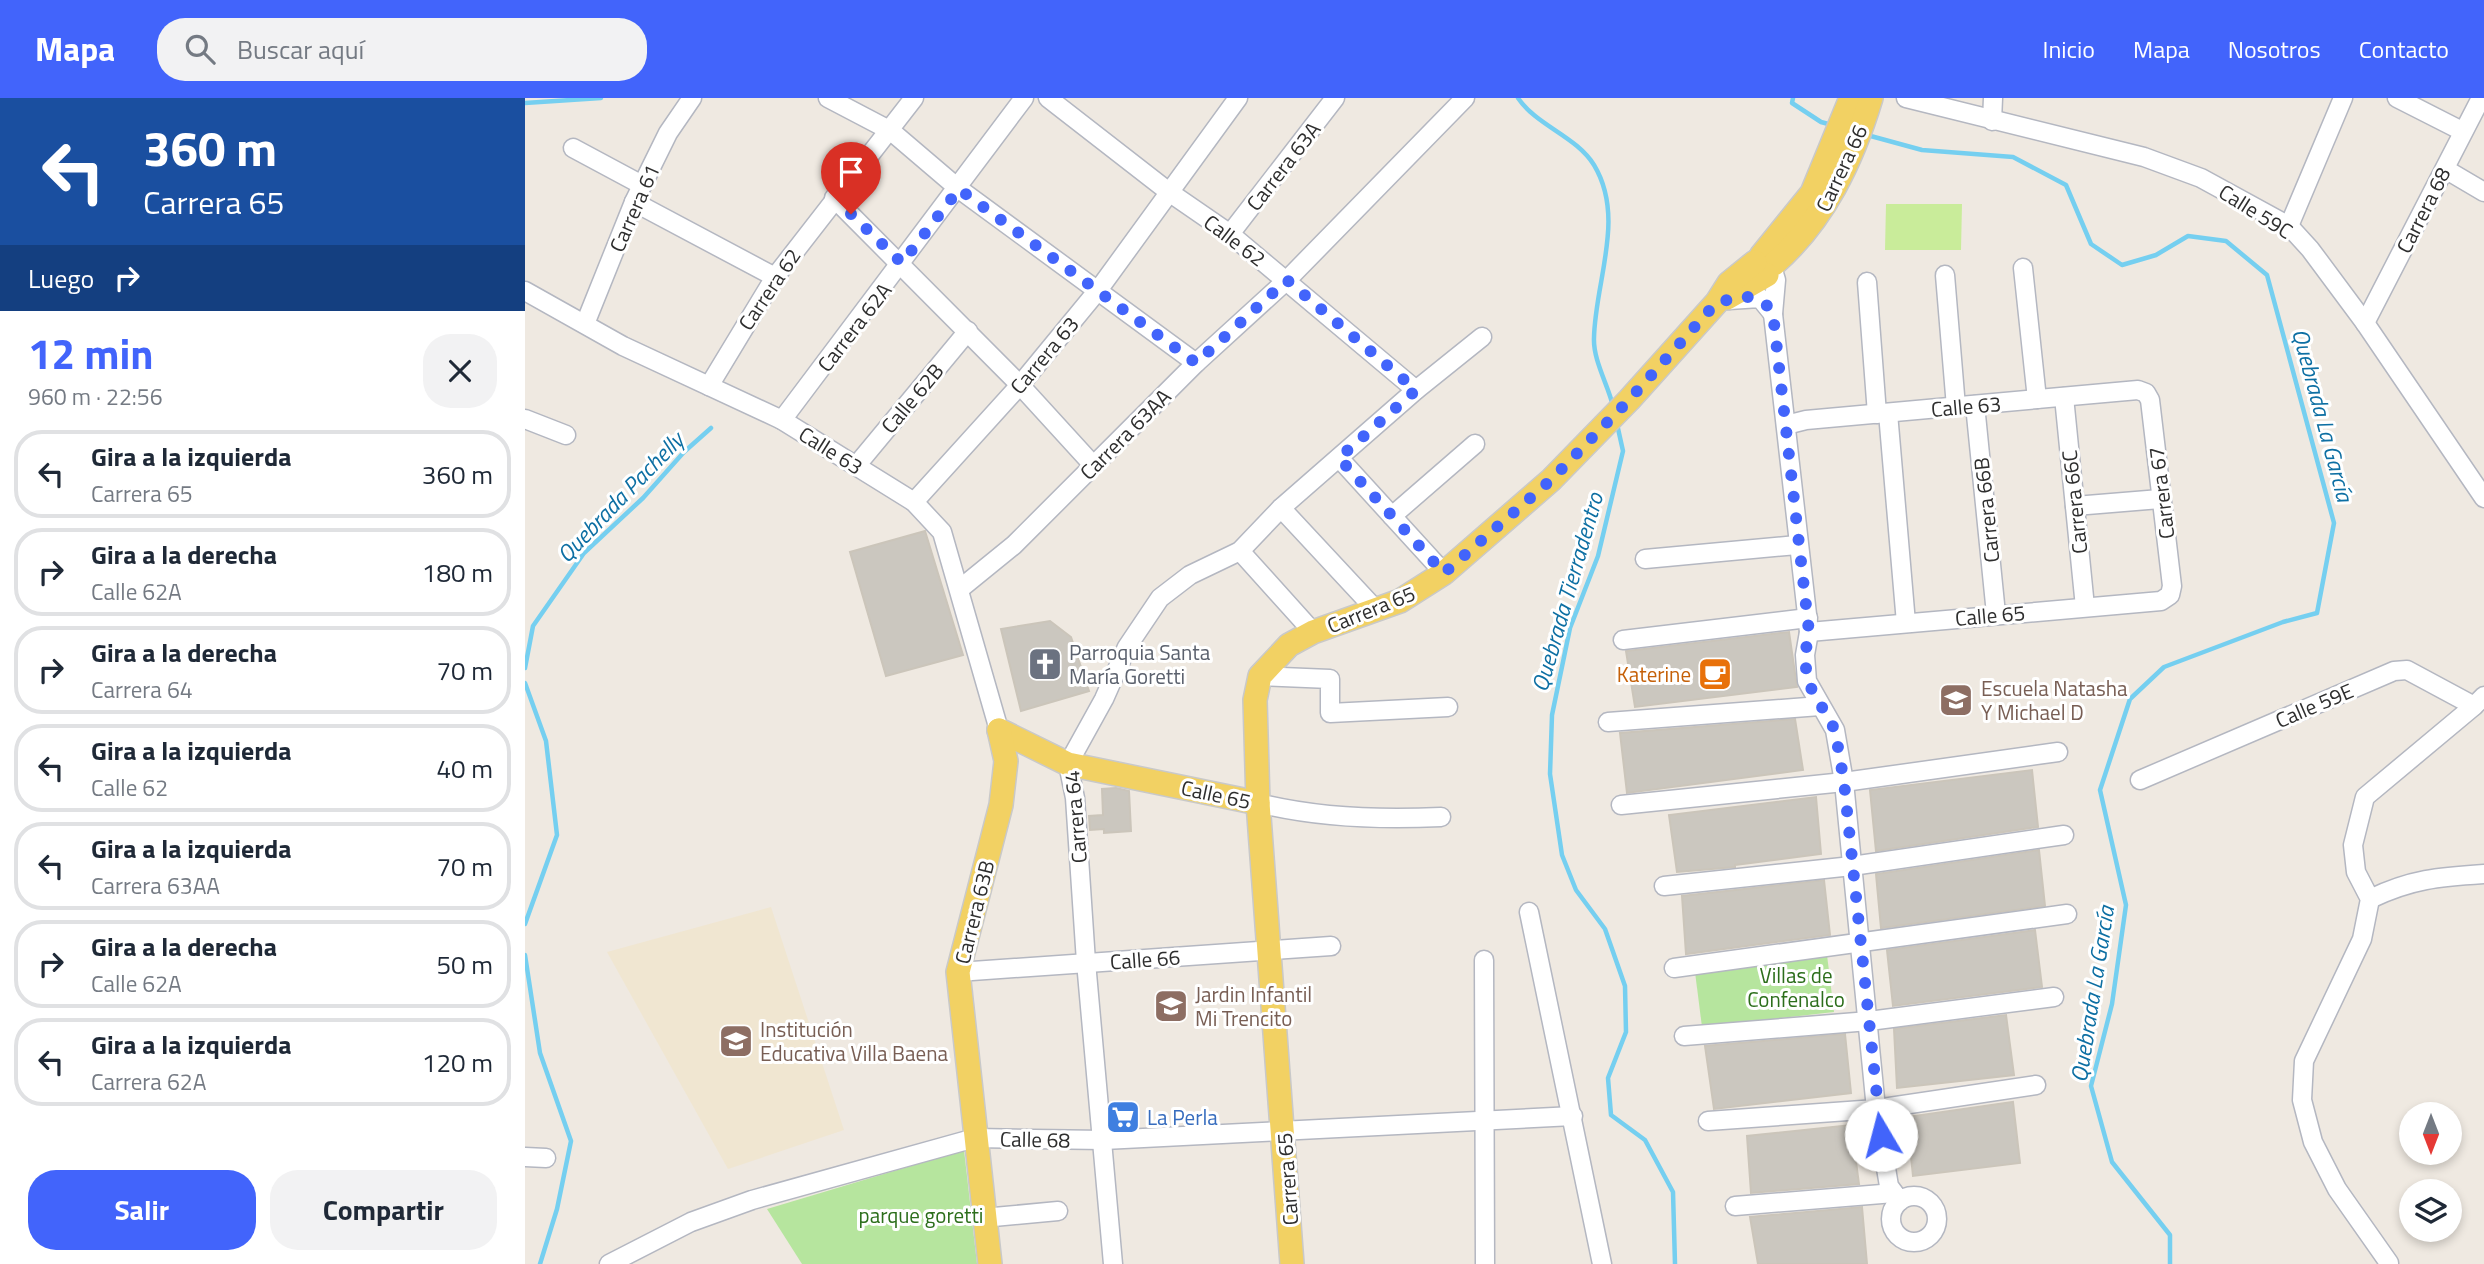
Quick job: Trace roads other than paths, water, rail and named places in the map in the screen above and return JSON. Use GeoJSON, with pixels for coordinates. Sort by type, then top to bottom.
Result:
{"type":"FeatureCollection","features":[{"type":"Feature","properties":{"kind":"main road","name":"Carrera 66"},"geometry":{"type":"LineString","coordinates":[[1766,265],[1821,214],[1860,101]]}},
{"type":"Feature","properties":{"kind":"main road","name":"Carrera 65"},"geometry":{"type":"LineString","coordinates":[[1292,1264],[1258,803],[1255,700],[1260,676],[1289,645],[1313,632],[1400,601],[1444,573],[1551,480],[1631,398],[1717,302],[1729,283],[1766,265]]}},
{"type":"Feature","properties":{"kind":"main road","name":"Calle 65"},"geometry":{"type":"LineString","coordinates":[[999,730],[1068,764],[1258,803]]}},
{"type":"Feature","properties":{"kind":"main road","name":"Carrera 63B"},"geometry":{"type":"LineString","coordinates":[[990,1264],[958,972],[1001,805],[1006,761],[999,730]]}},
{"type":"Feature","properties":{"kind":"street","name":"Carrera 61"},"geometry":{"type":"LineString","coordinates":[[585,324],[638,193],[668,133],[692,98]]}},
{"type":"Feature","properties":{"kind":"street"},"geometry":{"type":"LineString","coordinates":[[828,98],[891,131],[959,189],[1099,289],[1196,363]]}},
{"type":"Feature","properties":{"kind":"street","name":"Carrera 62"},"geometry":{"type":"LineString","coordinates":[[709,386],[775,278],[834,198],[891,131],[914,98]]}},
{"type":"Feature","properties":{"kind":"street","name":"Carrera 62A"},"geometry":{"type":"LineString","coordinates":[[782,420],[959,189],[1024,98]]}},
{"type":"Feature","properties":{"kind":"street","name":"Calle 62"},"geometry":{"type":"LineString","coordinates":[[1048,98],[1169,192],[1230,234],[1416,390]]}},
{"type":"Feature","properties":{"kind":"street","name":"Carrera 63"},"geometry":{"type":"LineString","coordinates":[[914,502],[1020,385],[1099,289],[1238,98]]}},
{"type":"Feature","properties":{"kind":"street","name":"Carrera 63A"},"geometry":{"type":"LineString","coordinates":[[1230,234],[1335,98]]}},
{"type":"Feature","properties":{"kind":"street","name":"Carrera 63AA"},"geometry":{"type":"LineString","coordinates":[[961,589],[1014,545],[1196,363],[1287,280],[1465,98]]}},
{"type":"Feature","properties":{"kind":"street","name":"Calle 59C"},"geometry":{"type":"LineString","coordinates":[[1906,98],[2144,157],[2201,178],[2290,226],[2310,248],[2365,323],[2484,498]]}},
{"type":"Feature","properties":{"kind":"street"},"geometry":{"type":"LineString","coordinates":[[1991,121],[1993,98]]}},
{"type":"Feature","properties":{"kind":"street"},"geometry":{"type":"LineString","coordinates":[[2290,226],[2343,98]]}},
{"type":"Feature","properties":{"kind":"street"},"geometry":{"type":"LineString","coordinates":[[2397,98],[2462,131]]}},
{"type":"Feature","properties":{"kind":"street","name":"Carrera 68"},"geometry":{"type":"LineString","coordinates":[[2365,323],[2481,98]]}},
{"type":"Feature","properties":{"kind":"street"},"geometry":{"type":"LineString","coordinates":[[573,148],[638,193],[775,278]]}},
{"type":"Feature","properties":{"kind":"street"},"geometry":{"type":"LineString","coordinates":[[2445,169],[2484,192]]}},
{"type":"Feature","properties":{"kind":"street"},"geometry":{"type":"LineString","coordinates":[[834,198],[968,331],[1093,465]]}},
{"type":"Feature","properties":{"kind":"street"},"geometry":{"type":"LineString","coordinates":[[1735,1206],[1897,1197],[1889,1186],[1876,1109],[1844,782],[1835,730],[1807,681],[1805,655],[1808,625],[1773,314],[1776,280],[1766,265]]}},
{"type":"Feature","properties":{"kind":"street"},"geometry":{"type":"LineString","coordinates":[[2023,268],[2037,399]]}},
{"type":"Feature","properties":{"kind":"street"},"geometry":{"type":"LineString","coordinates":[[1945,275],[1957,407]]}},
{"type":"Feature","properties":{"kind":"street"},"geometry":{"type":"LineString","coordinates":[[1867,282],[1906,623]]}},
{"type":"Feature","properties":{"kind":"street","name":"Calle 63"},"geometry":{"type":"LineString","coordinates":[[525,291],[585,324],[782,420],[914,502],[943,532],[999,730]]}},
{"type":"Feature","properties":{"kind":"street"},"geometry":{"type":"LineString","coordinates":[[1717,302],[1760,298],[1773,314]]}},
{"type":"Feature","properties":{"kind":"street","name":"Calle 62B"},"geometry":{"type":"LineString","coordinates":[[856,466],[968,331]]}},
{"type":"Feature","properties":{"kind":"street","name":"Carrera 64"},"geometry":{"type":"LineString","coordinates":[[1113,1264],[1086,962],[1075,798],[1068,764],[1104,699],[1127,647],[1160,598],[1190,575],[1240,551],[1281,508],[1416,390],[1482,337]]}},
{"type":"Feature","properties":{"kind":"street","name":"Calle 63"},"geometry":{"type":"LineString","coordinates":[[1786,425],[2138,390],[2146,393]]}},
{"type":"Feature","properties":{"kind":"street","name":"Carrera 67"},"geometry":{"type":"LineString","coordinates":[[2146,393],[2150,400],[2172,586],[2170,595]]}},
{"type":"Feature","properties":{"kind":"street","name":"Carrera 66C"},"geometry":{"type":"LineString","coordinates":[[2064,397],[2085,607]]}},
{"type":"Feature","properties":{"kind":"street","name":"Carrera 66B"},"geometry":{"type":"LineString","coordinates":[[1975,405],[1996,614]]}},
{"type":"Feature","properties":{"kind":"street"},"geometry":{"type":"LineString","coordinates":[[525,419],[566,435]]}},
{"type":"Feature","properties":{"kind":"street"},"geometry":{"type":"LineString","coordinates":[[1392,516],[1475,444]]}},
{"type":"Feature","properties":{"kind":"street"},"geometry":{"type":"LineString","coordinates":[[1339,458],[1444,573]]}},
{"type":"Feature","properties":{"kind":"street"},"geometry":{"type":"LineString","coordinates":[[2074,506],[2160,499]]}},
{"type":"Feature","properties":{"kind":"street"},"geometry":{"type":"LineString","coordinates":[[1281,508],[1375,609]]}},
{"type":"Feature","properties":{"kind":"street"},"geometry":{"type":"LineString","coordinates":[[1645,559],[1797,545]]}},
{"type":"Feature","properties":{"kind":"street"},"geometry":{"type":"LineString","coordinates":[[1240,551],[1313,632]]}},
{"type":"Feature","properties":{"kind":"street","name":"Calle 65"},"geometry":{"type":"LineString","coordinates":[[1623,640],[1808,625],[1906,623],[2161,601],[2170,595]]}},
{"type":"Feature","properties":{"kind":"street","name":"Calle 59E"},"geometry":{"type":"LineString","coordinates":[[2140,780],[2394,671],[2407,670],[2479,701]]}},
{"type":"Feature","properties":{"kind":"street"},"geometry":{"type":"LineString","coordinates":[[1260,676],[1330,679],[1330,713],[1448,708]]}},
{"type":"Feature","properties":{"kind":"street"},"geometry":{"type":"LineString","coordinates":[[2389,1263],[2337,1189],[2313,1142],[2302,1100],[2304,1060],[2362,939],[2370,899],[2356,872],[2353,845],[2365,797],[2479,701]]}},
{"type":"Feature","properties":{"kind":"street"},"geometry":{"type":"LineString","coordinates":[[1608,723],[1820,706]]}},
{"type":"Feature","properties":{"kind":"street"},"geometry":{"type":"LineString","coordinates":[[1621,805],[1844,782],[2058,752]]}},
{"type":"Feature","properties":{"kind":"street","name":"Calle 65"},"geometry":{"type":"LineString","coordinates":[[1258,803],[1290,811],[1345,816],[1395,819],[1441,817]]}},
{"type":"Feature","properties":{"kind":"street"},"geometry":{"type":"LineString","coordinates":[[1664,886],[1852,866],[2064,835]]}},
{"type":"Feature","properties":{"kind":"street"},"geometry":{"type":"LineString","coordinates":[[2370,899],[2397,886],[2423,878],[2484,874]]}},
{"type":"Feature","properties":{"kind":"street"},"geometry":{"type":"LineString","coordinates":[[1529,912],[1602,1264]]}},
{"type":"Feature","properties":{"kind":"street"},"geometry":{"type":"LineString","coordinates":[[1674,968],[2067,914]]}},
{"type":"Feature","properties":{"kind":"street","name":"Calle 66"},"geometry":{"type":"LineString","coordinates":[[958,972],[1331,946]]}},
{"type":"Feature","properties":{"kind":"street"},"geometry":{"type":"LineString","coordinates":[[1484,960],[1485,1264]]}},
{"type":"Feature","properties":{"kind":"street"},"geometry":{"type":"LineString","coordinates":[[1684,1036],[1869,1021],[2054,997]]}},
{"type":"Feature","properties":{"kind":"street"},"geometry":{"type":"LineString","coordinates":[[1707,1121],[1876,1109],[2036,1085]]}},
{"type":"Feature","properties":{"kind":"street","name":"Calle 68"},"geometry":{"type":"LineString","coordinates":[[610,1264],[691,1222],[752,1200],[975,1138],[1104,1140],[1573,1116]]}},
{"type":"Feature","properties":{"kind":"street"},"geometry":{"type":"LineString","coordinates":[[525,1157],[546,1158]]}},
{"type":"Feature","properties":{"kind":"street"},"geometry":{"type":"LineString","coordinates":[[983,1218],[1058,1211]]}},
{"type":"Feature","properties":{"kind":"waterway","name":"Quebrada La García"},"geometry":{"type":"LineString","coordinates":[[525,103],[601,98]]}},
{"type":"Feature","properties":{"kind":"waterway","name":"Quebrada Tierradentro"},"geometry":{"type":"LineString","coordinates":[[1518,98],[1535,116],[1586,155],[1603,185],[1608,206],[1608,228],[1594,346],[1613,406]]}},
{"type":"Feature","properties":{"kind":"waterway","name":"Quebrada La García"},"geometry":{"type":"LineString","coordinates":[[1793,98],[1792,103],[1821,122],[1832,125]]}},
{"type":"Feature","properties":{"kind":"waterway","name":"Quebrada La García"},"geometry":{"type":"LineString","coordinates":[[1867,135],[1922,150],[2013,157],[2066,185],[2091,244],[2122,265],[2156,255],[2188,236],[2226,241],[2267,275],[2334,523],[2317,613],[2283,622],[2164,667],[2130,699],[2100,790],[2126,905],[2112,1004],[2091,1086],[2112,1162],[2170,1235],[2170,1264]]}},
{"type":"Feature","properties":{"kind":"waterway","name":"Quebrada Tierradentro"},"geometry":{"type":"LineString","coordinates":[[1617,424],[1623,451],[1598,556],[1570,628],[1552,715],[1550,774],[1562,855],[1576,890],[1605,929],[1625,986],[1626,1032],[1608,1078],[1611,1115],[1645,1140],[1673,1192],[1675,1264]]}},
{"type":"Feature","properties":{"kind":"waterway","name":"Quebrada Pachelly"},"geometry":{"type":"LineString","coordinates":[[525,668],[533,626],[584,553],[643,498],[684,452],[711,428]]}},
{"type":"Feature","properties":{"kind":"waterway","name":"Quebrada Pachelly"},"geometry":{"type":"LineString","coordinates":[[525,683],[546,741],[557,835],[525,924]]}},
{"type":"Feature","properties":{"kind":"waterway","name":"Quebrada Pachelly"},"geometry":{"type":"LineString","coordinates":[[525,955],[540,1053],[571,1141],[557,1209],[540,1264]]}},
{"type":"Feature","properties":{"kind":"place","name":"Parroquia Santa María Goretti"},"geometry":{"type":"Point","coordinates":[1045,664]}},
{"type":"Feature","properties":{"kind":"place","name":"Katerine"},"geometry":{"type":"Point","coordinates":[1715,674]}},
{"type":"Feature","properties":{"kind":"place","name":"Escuela Natasha Y Michael D"},"geometry":{"type":"Point","coordinates":[1956,700]}},
{"type":"Feature","properties":{"kind":"place","name":"Jardin Infantil Mi Trencito"},"geometry":{"type":"Point","coordinates":[1171,1006]}},
{"type":"Feature","properties":{"kind":"place","name":"Institución Educativa Villa Baena"},"geometry":{"type":"Point","coordinates":[736,1041]}},
{"type":"Feature","properties":{"kind":"place","name":"La Perla"},"geometry":{"type":"Point","coordinates":[1123,1117]}},
{"type":"Feature","properties":{"kind":"park label","name":"Villas de Confenalco"},"geometry":{"type":"Point","coordinates":[1796,987]}},
{"type":"Feature","properties":{"kind":"park label","name":"parque goretti"},"geometry":{"type":"Point","coordinates":[921,1215]}}]}
